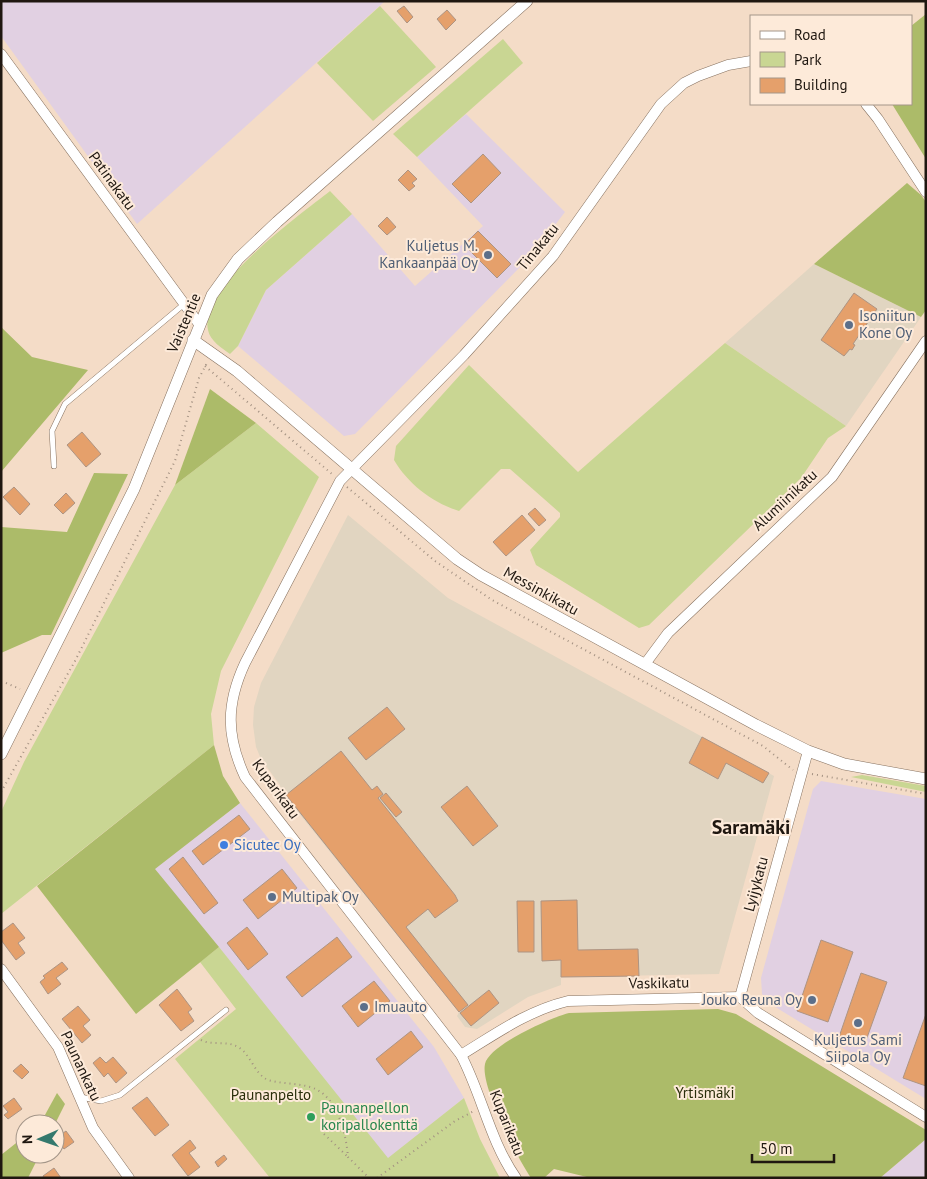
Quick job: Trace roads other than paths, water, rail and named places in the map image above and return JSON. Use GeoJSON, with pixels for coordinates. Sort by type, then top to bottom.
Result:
{"type":"FeatureCollection","features":[{"type":"Feature","properties":{"kind":"street","name":"Vaistentie"},"geometry":{"type":"LineString","coordinates":[[1,754],[134,489],[199,324],[219,283],[238,259],[527,1]]}},
{"type":"Feature","properties":{"kind":"street","name":"Patinakatu"},"geometry":{"type":"LineString","coordinates":[[1,54],[199,324]]}},
{"type":"Feature","properties":{"kind":"street","name":"Tinakatu"},"geometry":{"type":"LineString","coordinates":[[351,469],[464,355],[553,256],[661,104],[684,83],[698,76],[728,65],[750,60]]}},
{"type":"Feature","properties":{"kind":"street"},"geometry":{"type":"LineString","coordinates":[[867,105],[926,192]]}},
{"type":"Feature","properties":{"kind":"street","name":"Messinkikatu"},"geometry":{"type":"LineString","coordinates":[[193,340],[238,371],[457,558],[481,575],[756,725],[808,751],[844,764],[926,779]]}},
{"type":"Feature","properties":{"kind":"street","name":"Alumiinikatu"},"geometry":{"type":"LineString","coordinates":[[645,664],[668,633],[832,477],[926,341]]}},
{"type":"Feature","properties":{"kind":"street","name":"Kuparikatu"},"geometry":{"type":"LineString","coordinates":[[351,469],[340,481],[238,678],[232,695],[230,711],[234,749],[245,777],[461,1056],[484,1106],[497,1143],[516,1178]]}},
{"type":"Feature","properties":{"kind":"street","name":"Lyijykatu"},"geometry":{"type":"LineString","coordinates":[[740,997],[808,751]]}},
{"type":"Feature","properties":{"kind":"street","name":"Paunankatu"},"geometry":{"type":"LineString","coordinates":[[1,969],[58,1047],[94,1128],[129,1178]]}},
{"type":"Feature","properties":{"kind":"street"},"geometry":{"type":"LineString","coordinates":[[740,997],[758,1013],[926,1117]]}},
{"type":"Feature","properties":{"kind":"street","name":"Vaskikatu"},"geometry":{"type":"LineString","coordinates":[[461,1056],[522,1017],[543,1007],[568,1001],[740,997]]}},
{"type":"Feature","properties":{"kind":"lane"},"geometry":{"type":"LineString","coordinates":[[54,466],[52,431],[65,404],[184,305]]}},
{"type":"Feature","properties":{"kind":"lane"},"geometry":{"type":"LineString","coordinates":[[80,1097],[101,1100],[120,1095],[226,1010]]}},
{"type":"Feature","properties":{"kind":"place","name":"Kuljetus M. Kankaanpää Oy"},"geometry":{"type":"Point","coordinates":[488,255]}},
{"type":"Feature","properties":{"kind":"place","name":"Isoniitun Kone Oy"},"geometry":{"type":"Point","coordinates":[849,325]}},
{"type":"Feature","properties":{"kind":"place","name":"Sicutec Oy"},"geometry":{"type":"Point","coordinates":[224,845]}},
{"type":"Feature","properties":{"kind":"place","name":"Multipak Oy"},"geometry":{"type":"Point","coordinates":[272,897]}},
{"type":"Feature","properties":{"kind":"place","name":"Jouko Reuna Oy"},"geometry":{"type":"Point","coordinates":[812,1000]}},
{"type":"Feature","properties":{"kind":"place","name":"Imuauto"},"geometry":{"type":"Point","coordinates":[364,1007]}},
{"type":"Feature","properties":{"kind":"place","name":"Kuljetus Sami Siipola Oy"},"geometry":{"type":"Point","coordinates":[858,1023]}},
{"type":"Feature","properties":{"kind":"place","name":"Paunanpellon koripallokenttä"},"geometry":{"type":"Point","coordinates":[311,1117]}},
{"type":"Feature","properties":{"kind":"district","name":"Saramäki"},"geometry":{"type":"Point","coordinates":[751,827]}},
{"type":"Feature","properties":{"kind":"park label","name":"Yrtismäki"},"geometry":{"type":"Point","coordinates":[705,1093]}},
{"type":"Feature","properties":{"kind":"park label","name":"Paunanpelto"},"geometry":{"type":"Point","coordinates":[271,1095]}}]}
